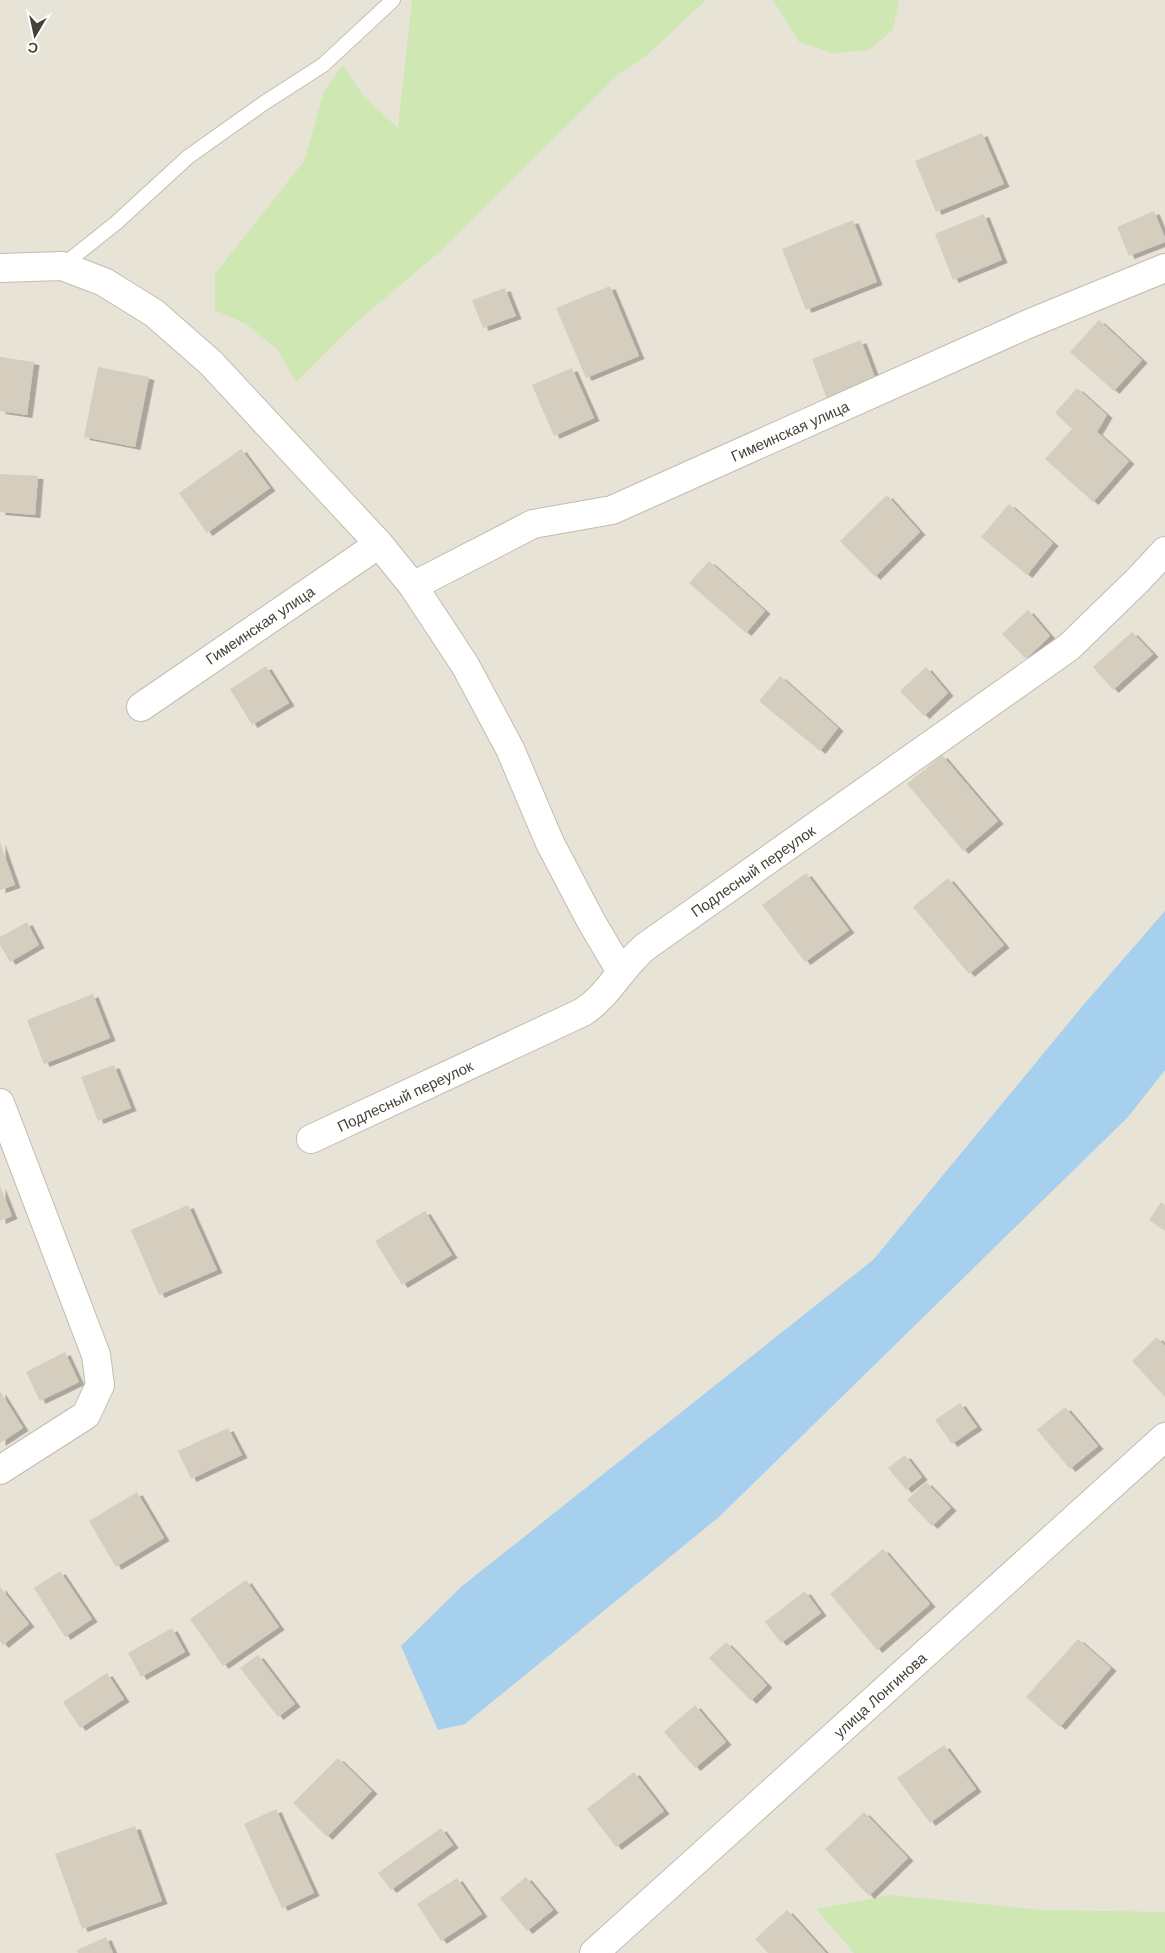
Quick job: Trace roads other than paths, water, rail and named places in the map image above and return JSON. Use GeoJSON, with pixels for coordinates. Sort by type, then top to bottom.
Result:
{"type":"FeatureCollection","features":[{"type":"Feature","properties":{"kind":"street"},"geometry":{"type":"LineString","coordinates":[[0,268],[62,266],[104,282],[154,312],[211,363],[379,544],[414,586],[465,665],[510,749],[550,843],[621,972]]}},
{"type":"Feature","properties":{"kind":"street","name":"Гимеинская улица"},"geometry":{"type":"LineString","coordinates":[[414,586],[534,524],[612,510],[1028,324],[1165,268]]}},
{"type":"Feature","properties":{"kind":"street","name":"Гимеинская улица"},"geometry":{"type":"LineString","coordinates":[[141,707],[379,544]]}},
{"type":"Feature","properties":{"kind":"street","name":"Подлесный переулок"},"geometry":{"type":"LineString","coordinates":[[311,1139],[583,1012],[603,996],[630,961],[645,948],[1069,647],[1165,551]]}},
{"type":"Feature","properties":{"kind":"street"},"geometry":{"type":"LineString","coordinates":[[0,1103],[96,1355],[100,1385],[86,1415],[0,1470]]}},
{"type":"Feature","properties":{"kind":"street","name":"улица Лонгинова"},"geometry":{"type":"LineString","coordinates":[[594,1953],[1165,1437]]}},
{"type":"Feature","properties":{"kind":"lane"},"geometry":{"type":"LineString","coordinates":[[62,266],[116,223],[188,157],[323,64],[393,0]]}},
{"type":"Feature","properties":{"kind":"water"},"geometry":{"type":"Polygon","coordinates":[[[1165,911],[1165,1070],[1128,1117],[719,1517],[465,1724],[438,1730],[401,1646],[461,1587],[873,1260],[1085,1003],[1165,911]]]}}]}
